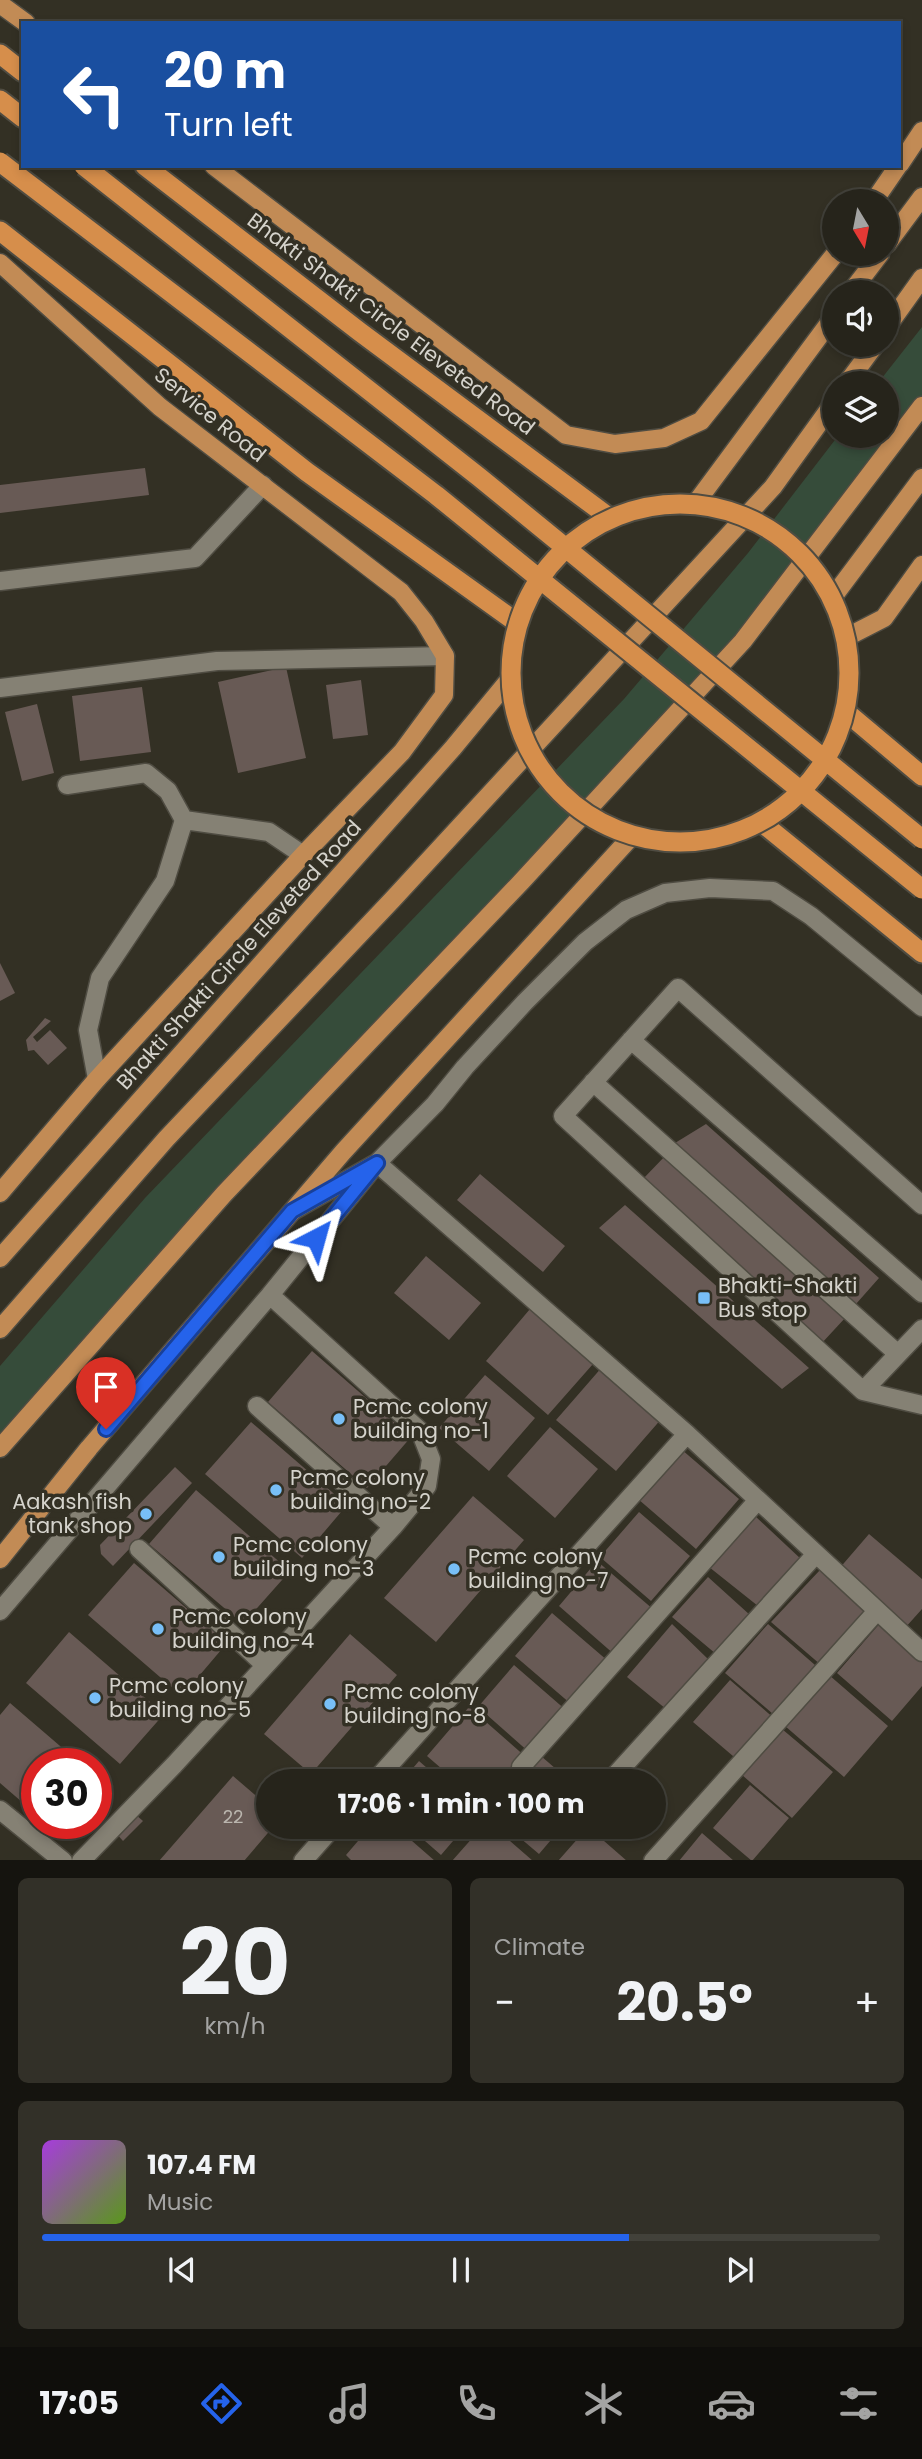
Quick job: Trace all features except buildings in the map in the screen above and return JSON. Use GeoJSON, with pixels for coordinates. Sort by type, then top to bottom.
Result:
{"type":"FeatureCollection","features":[{"type":"Feature","properties":{"kind":"highway"},"geometry":{"type":"LineString","coordinates":[[0,54],[21,70]]}},
{"type":"Feature","properties":{"kind":"highway"},"geometry":{"type":"LineString","coordinates":[[0,100],[21,116]]}},
{"type":"Feature","properties":{"kind":"highway"},"geometry":{"type":"LineString","coordinates":[[0,162],[436,495],[922,889]]}},
{"type":"Feature","properties":{"kind":"highway"},"geometry":{"type":"LineString","coordinates":[[87,168],[479,477],[922,839]]}},
{"type":"Feature","properties":{"kind":"highway","name":"Bhakti Shakti Circle Eleveted Road"},"geometry":{"type":"LineString","coordinates":[[148,168],[360,332],[610,517]]}},
{"type":"Feature","properties":{"kind":"highway"},"geometry":{"type":"LineString","coordinates":[[0,231],[307,472],[516,622]]}},
{"type":"Feature","properties":{"kind":"highway"},"geometry":{"type":"LineString","coordinates":[[695,503],[751,518],[799,551],[833,597],[847,637],[850,674],[846,712],[834,745],[815,776],[790,801],[761,822],[731,834],[698,841],[665,842],[632,836],[584,814],[545,778],[519,731],[509,680],[516,622],[537,579],[569,543],[610,517],[652,505],[695,503]]}},
{"type":"Feature","properties":{"kind":"highway"},"geometry":{"type":"LineString","coordinates":[[846,712],[922,776]]}},
{"type":"Feature","properties":{"kind":"highway"},"geometry":{"type":"LineString","coordinates":[[761,822],[922,953]]}},
{"type":"Feature","properties":{"kind":"main road"},"geometry":{"type":"LineString","coordinates":[[7,4],[24,21]]}},
{"type":"Feature","properties":{"kind":"main road"},"geometry":{"type":"LineString","coordinates":[[901,162],[922,131]]}},
{"type":"Feature","properties":{"kind":"main road"},"geometry":{"type":"LineString","coordinates":[[217,168],[566,435],[615,444],[664,439],[701,421],[825,266]]}},
{"type":"Feature","properties":{"kind":"main road"},"geometry":{"type":"LineString","coordinates":[[882,189],[897,168]]}},
{"type":"Feature","properties":{"kind":"main road"},"geometry":{"type":"LineString","coordinates":[[900,227],[922,197]]}},
{"type":"Feature","properties":{"kind":"main road","name":"Service Road"},"geometry":{"type":"LineString","coordinates":[[1,265],[160,407],[401,592],[424,621],[445,656]]}},
{"type":"Feature","properties":{"kind":"main road"},"geometry":{"type":"LineString","coordinates":[[860,280],[871,266]]}},
{"type":"Feature","properties":{"kind":"main road"},"geometry":{"type":"LineString","coordinates":[[899,310],[922,278]]}},
{"type":"Feature","properties":{"kind":"main road"},"geometry":{"type":"LineString","coordinates":[[695,503],[822,332]]}},
{"type":"Feature","properties":{"kind":"main road"},"geometry":{"type":"LineString","coordinates":[[0,1448],[224,1194],[512,891],[743,641],[922,406]]}},
{"type":"Feature","properties":{"kind":"main road"},"geometry":{"type":"LineString","coordinates":[[0,1329],[166,1139],[393,899],[773,487],[822,419]]}},
{"type":"Feature","properties":{"kind":"main road"},"geometry":{"type":"LineString","coordinates":[[833,597],[922,478]]}},
{"type":"Feature","properties":{"kind":"main road"},"geometry":{"type":"LineString","coordinates":[[847,637],[884,618],[922,565]]}},
{"type":"Feature","properties":{"kind":"main road"},"geometry":{"type":"LineString","coordinates":[[0,1193],[97,1079],[303,855],[402,752],[444,695],[445,656]]}},
{"type":"Feature","properties":{"kind":"main road","name":"Bhakti Shakti Circle Eleveted Road"},"geometry":{"type":"LineString","coordinates":[[0,1258],[453,748],[509,680]]}},
{"type":"Feature","properties":{"kind":"main road"},"geometry":{"type":"LineString","coordinates":[[0,1559],[89,1448],[343,1152],[632,836]]}},
{"type":"Feature","properties":{"kind":"street"},"geometry":{"type":"LineString","coordinates":[[0,582],[195,558],[262,485]]}},
{"type":"Feature","properties":{"kind":"street"},"geometry":{"type":"LineString","coordinates":[[0,688],[217,662],[445,656]]}},
{"type":"Feature","properties":{"kind":"street"},"geometry":{"type":"LineString","coordinates":[[67,785],[146,773],[168,791],[184,820],[165,881],[100,978],[88,1030],[97,1079]]}},
{"type":"Feature","properties":{"kind":"street"},"geometry":{"type":"LineString","coordinates":[[184,820],[269,832],[303,855]]}},
{"type":"Feature","properties":{"kind":"street"},"geometry":{"type":"LineString","coordinates":[[0,1611],[270,1295],[377,1163],[435,1104],[525,1002],[585,942],[626,910],[665,893],[710,888],[773,891],[811,916],[922,1007]]}},
{"type":"Feature","properties":{"kind":"street"},"geometry":{"type":"LineString","coordinates":[[922,1205],[678,988],[563,1116],[863,1391],[922,1405]]}},
{"type":"Feature","properties":{"kind":"street"},"geometry":{"type":"LineString","coordinates":[[631,1040],[922,1293]]}},
{"type":"Feature","properties":{"kind":"street"},"geometry":{"type":"LineString","coordinates":[[593,1083],[898,1354]]}},
{"type":"Feature","properties":{"kind":"street"},"geometry":{"type":"LineString","coordinates":[[292,1211],[377,1163]]}},
{"type":"Feature","properties":{"kind":"street"},"geometry":{"type":"LineString","coordinates":[[377,1163],[687,1434],[922,1652]]}},
{"type":"Feature","properties":{"kind":"street"},"geometry":{"type":"LineString","coordinates":[[81,1860],[393,1527],[426,1486],[431,1459],[420,1431],[270,1295]]}},
{"type":"Feature","properties":{"kind":"street"},"geometry":{"type":"LineString","coordinates":[[863,1391],[922,1329]]}},
{"type":"Feature","properties":{"kind":"street"},"geometry":{"type":"LineString","coordinates":[[257,1406],[393,1527]]}},
{"type":"Feature","properties":{"kind":"street"},"geometry":{"type":"LineString","coordinates":[[386,1769],[687,1434]]}},
{"type":"Feature","properties":{"kind":"street"},"geometry":{"type":"LineString","coordinates":[[521,1767],[758,1500]]}},
{"type":"Feature","properties":{"kind":"street"},"geometry":{"type":"LineString","coordinates":[[139,1549],[265,1665]]}},
{"type":"Feature","properties":{"kind":"street"},"geometry":{"type":"LineString","coordinates":[[621,1769],[816,1554]]}},
{"type":"Feature","properties":{"kind":"street"},"geometry":{"type":"LineString","coordinates":[[653,1860],[877,1611]]}},
{"type":"Feature","properties":{"kind":"street"},"geometry":{"type":"LineString","coordinates":[[0,1810],[63,1860]]}},
{"type":"Feature","properties":{"kind":"street"},"geometry":{"type":"LineString","coordinates":[[303,1860],[322,1839]]}},
{"type":"Feature","properties":{"kind":"green space"},"geometry":{"type":"Polygon","coordinates":[[[922,327],[922,397],[899,427],[899,371],[887,371],[922,327]]]}},
{"type":"Feature","properties":{"kind":"green space"},"geometry":{"type":"Polygon","coordinates":[[[829,448],[883,448],[769,599],[589,799],[0,1439],[0,1366],[145,1198],[624,699],[748,553],[829,448]]]}},
{"type":"Feature","properties":{"kind":"place","name":"Bhakti-Shakti Bus stop"},"geometry":{"type":"Point","coordinates":[704,1298]}},
{"type":"Feature","properties":{"kind":"place","name":"Pcmc colony building no-1"},"geometry":{"type":"Point","coordinates":[339,1419]}},
{"type":"Feature","properties":{"kind":"place","name":"Pcmc colony building no-2"},"geometry":{"type":"Point","coordinates":[276,1490]}},
{"type":"Feature","properties":{"kind":"place","name":"Aakash fish tank shop"},"geometry":{"type":"Point","coordinates":[146,1514]}},
{"type":"Feature","properties":{"kind":"place","name":"Pcmc colony building no-3"},"geometry":{"type":"Point","coordinates":[219,1557]}},
{"type":"Feature","properties":{"kind":"place","name":"Pcmc colony building no-7"},"geometry":{"type":"Point","coordinates":[454,1569]}},
{"type":"Feature","properties":{"kind":"place","name":"Pcmc colony building no-4"},"geometry":{"type":"Point","coordinates":[158,1629]}},
{"type":"Feature","properties":{"kind":"place","name":"Pcmc colony building no-5"},"geometry":{"type":"Point","coordinates":[95,1698]}},
{"type":"Feature","properties":{"kind":"place","name":"Pcmc colony building no-8"},"geometry":{"type":"Point","coordinates":[330,1704]}},
{"type":"Feature","properties":{"kind":"route"},"geometry":{"type":"LineString","coordinates":[[106,1429],[292,1211],[377,1163],[316,1238]]}}]}
